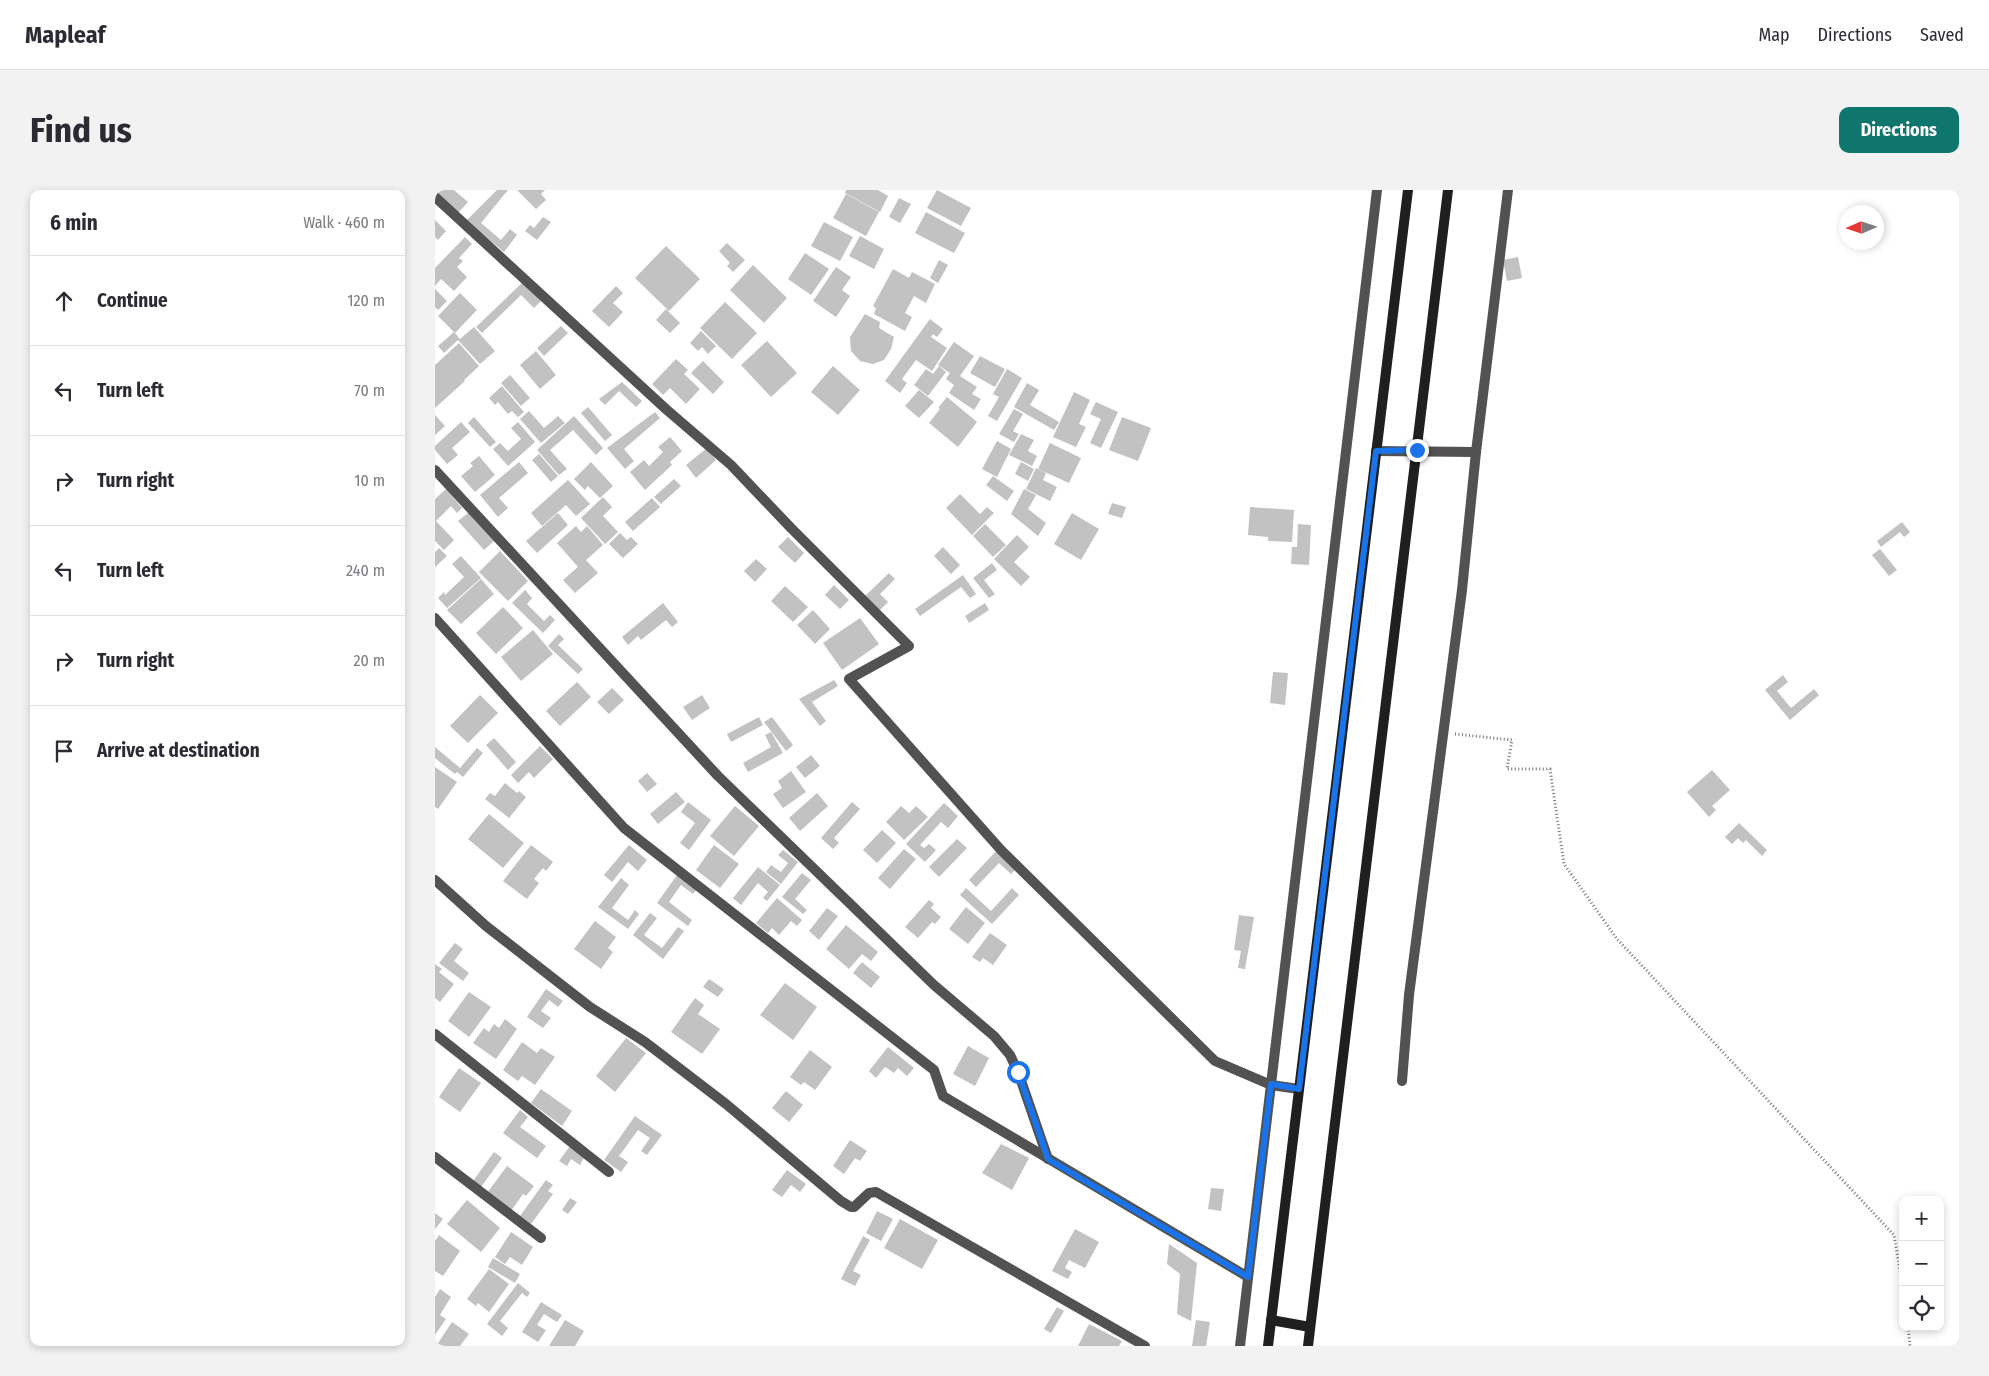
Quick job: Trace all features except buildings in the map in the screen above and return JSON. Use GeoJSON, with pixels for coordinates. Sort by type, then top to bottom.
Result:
{"type":"FeatureCollection","features":[{"type":"Feature","properties":{"kind":"main road"},"geometry":{"type":"LineString","coordinates":[[1268,1346],[1408,190]]}},
{"type":"Feature","properties":{"kind":"main road"},"geometry":{"type":"LineString","coordinates":[[1308,1346],[1449,190]]}},
{"type":"Feature","properties":{"kind":"main road"},"geometry":{"type":"LineString","coordinates":[[1271,1320],[1310,1327]]}},
{"type":"Feature","properties":{"kind":"street"},"geometry":{"type":"LineString","coordinates":[[1240,1346],[1377,190]]}},
{"type":"Feature","properties":{"kind":"street"},"geometry":{"type":"LineString","coordinates":[[1402,1081],[1409,995],[1462,590],[1476,452],[1508,190]]}},
{"type":"Feature","properties":{"kind":"street"},"geometry":{"type":"LineString","coordinates":[[435,197],[667,410],[731,465],[909,646],[849,680],[1001,850],[1215,1061],[1271,1084],[1299,1089]]}},
{"type":"Feature","properties":{"kind":"street"},"geometry":{"type":"LineString","coordinates":[[1376,451],[1476,452]]}},
{"type":"Feature","properties":{"kind":"street"},"geometry":{"type":"LineString","coordinates":[[435,470],[718,776],[934,985],[994,1036],[1010,1056],[1018,1072],[1048,1159]]}},
{"type":"Feature","properties":{"kind":"street"},"geometry":{"type":"LineString","coordinates":[[435,618],[624,828],[934,1070],[943,1096],[1248,1277]]}},
{"type":"Feature","properties":{"kind":"street"},"geometry":{"type":"LineString","coordinates":[[435,880],[486,926],[575,995],[645,1042],[726,1104],[841,1201],[854,1207],[869,1193],[875,1192],[1145,1346]]}},
{"type":"Feature","properties":{"kind":"street"},"geometry":{"type":"LineString","coordinates":[[435,1034],[609,1172]]}},
{"type":"Feature","properties":{"kind":"street"},"geometry":{"type":"LineString","coordinates":[[435,1157],[541,1238]]}},
{"type":"Feature","properties":{"kind":"path"},"geometry":{"type":"LineString","coordinates":[[1442,733],[1512,740],[1507,769],[1550,769],[1564,864],[1617,939],[1894,1235],[1903,1286]]}},
{"type":"Feature","properties":{"kind":"path"},"geometry":{"type":"LineString","coordinates":[[1908,1331],[1910,1346]]}},
{"type":"Feature","properties":{"kind":"route"},"geometry":{"type":"LineString","coordinates":[[1018,1072],[1048,1159],[1248,1277],[1271,1084],[1299,1089],[1376,451],[1417,450]]}}]}
